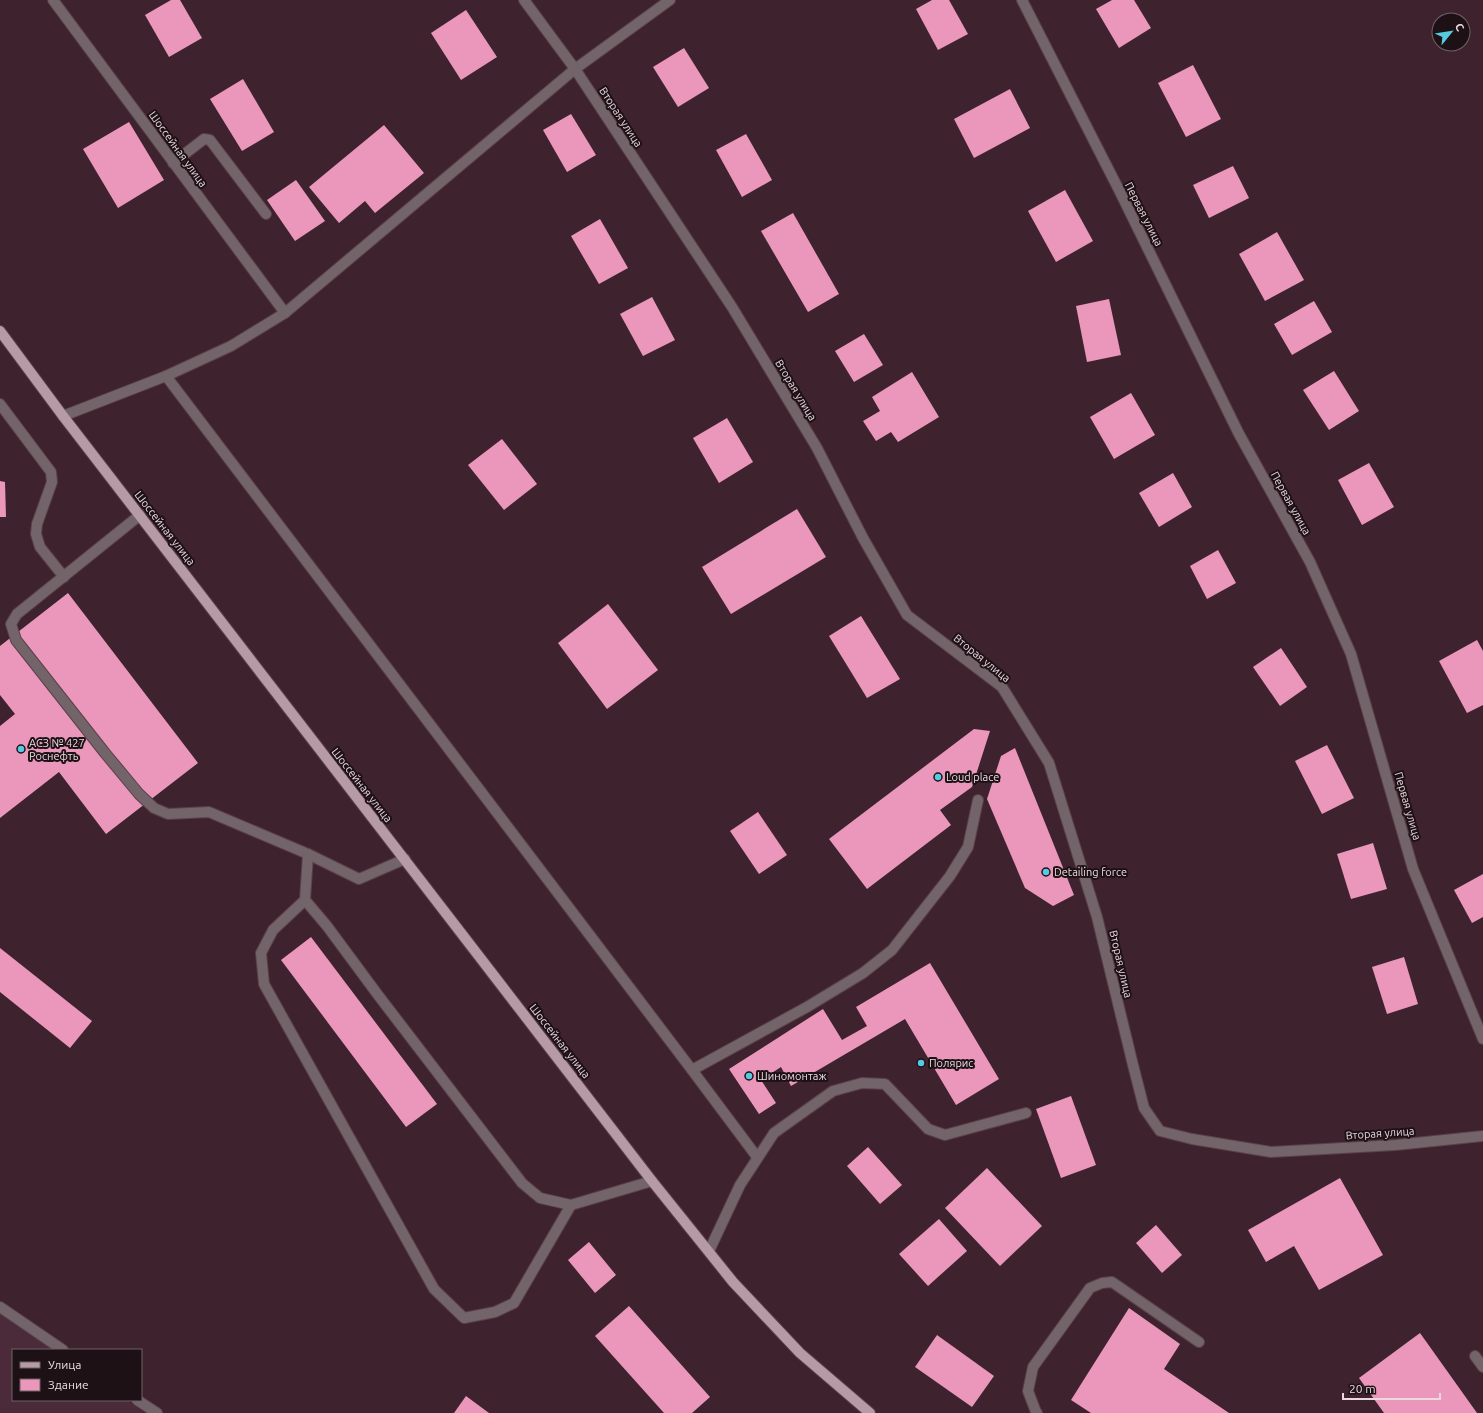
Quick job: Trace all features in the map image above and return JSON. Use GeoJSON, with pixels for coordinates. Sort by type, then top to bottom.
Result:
{"type":"FeatureCollection","features":[{"type":"Feature","properties":{"kind":"main road","name":"Шоссейная улица"},"geometry":{"type":"LineString","coordinates":[[0,331],[63,416],[652,1181],[733,1282],[800,1353],[870,1413]]}},
{"type":"Feature","properties":{"kind":"street","name":"Шоссейная улица"},"geometry":{"type":"LineString","coordinates":[[53,0],[285,313]]}},
{"type":"Feature","properties":{"kind":"street","name":"Вторая улица"},"geometry":{"type":"LineString","coordinates":[[524,0],[575,69],[732,308],[817,448],[863,538],[908,615],[1002,687],[1049,763],[1098,916],[1144,1108],[1160,1131],[1192,1139],[1271,1152],[1396,1145],[1483,1136]]}},
{"type":"Feature","properties":{"kind":"street"},"geometry":{"type":"LineString","coordinates":[[63,416],[166,376],[231,346],[285,313],[575,69],[670,0]]}},
{"type":"Feature","properties":{"kind":"street","name":"Первая улица"},"geometry":{"type":"LineString","coordinates":[[1022,0],[1122,197],[1239,434],[1310,562],[1352,654],[1413,870],[1483,1040]]}},
{"type":"Feature","properties":{"kind":"street"},"geometry":{"type":"LineString","coordinates":[[173,162],[204,139],[210,140],[266,214]]}},
{"type":"Feature","properties":{"kind":"street"},"geometry":{"type":"LineString","coordinates":[[166,376],[758,1158]]}},
{"type":"Feature","properties":{"kind":"street"},"geometry":{"type":"LineString","coordinates":[[0,404],[51,472],[52,482],[36,524],[36,534],[40,547],[64,577]]}},
{"type":"Feature","properties":{"kind":"street"},"geometry":{"type":"LineString","coordinates":[[140,515],[17,614],[11,624],[16,640],[105,753],[139,794],[154,808],[168,814],[209,812],[308,854],[359,879],[404,859]]}},
{"type":"Feature","properties":{"kind":"street"},"geometry":{"type":"LineString","coordinates":[[692,1070],[807,1007],[863,973],[892,950],[950,876],[968,847],[978,800]]}},
{"type":"Feature","properties":{"kind":"street"},"geometry":{"type":"LineString","coordinates":[[308,854],[305,900],[274,930],[261,953],[264,984],[434,1289],[464,1318],[495,1312],[514,1303],[571,1206]]}},
{"type":"Feature","properties":{"kind":"street"},"geometry":{"type":"LineString","coordinates":[[305,900],[327,926],[522,1183],[540,1198],[571,1206],[652,1181]]}},
{"type":"Feature","properties":{"kind":"street"},"geometry":{"type":"LineString","coordinates":[[709,1251],[740,1185],[774,1133],[833,1091],[862,1083],[885,1084],[928,1129],[945,1135],[1026,1113]]}},
{"type":"Feature","properties":{"kind":"street"},"geometry":{"type":"LineString","coordinates":[[1037,1413],[1028,1391],[1033,1367],[1090,1288],[1102,1283],[1112,1282],[1199,1342]]}},
{"type":"Feature","properties":{"kind":"street"},"geometry":{"type":"LineString","coordinates":[[0,1307],[62,1349]]}},
{"type":"Feature","properties":{"kind":"street"},"geometry":{"type":"LineString","coordinates":[[1475,1356],[1483,1368]]}},
{"type":"Feature","properties":{"kind":"street"},"geometry":{"type":"LineString","coordinates":[[139,1401],[157,1413]]}},
{"type":"Feature","properties":{"kind":"shaded area"},"geometry":{"type":"Polygon","coordinates":[[[0,1305],[59,1349],[12,1349],[12,1401],[128,1401],[144,1413],[0,1413],[0,1305]]]}},
{"type":"Feature","properties":{"kind":"building"},"geometry":{"type":"Polygon","coordinates":[[[171,0],[180,0],[202,38],[169,57],[145,15],[171,0]]]}},
{"type":"Feature","properties":{"kind":"building"},"geometry":{"type":"Polygon","coordinates":[[[932,0],[949,0],[968,34],[938,50],[916,9],[932,0]]]}},
{"type":"Feature","properties":{"kind":"building"},"geometry":{"type":"Polygon","coordinates":[[[1112,0],[1134,0],[1151,28],[1119,48],[1096,9],[1112,0]]]}},
{"type":"Feature","properties":{"kind":"building"},"geometry":{"type":"Polygon","coordinates":[[[466,10],[497,57],[461,80],[431,33],[466,10]]]}},
{"type":"Feature","properties":{"kind":"building"},"geometry":{"type":"Polygon","coordinates":[[[684,48],[709,88],[678,107],[653,67],[684,48]]]}},
{"type":"Feature","properties":{"kind":"building"},"geometry":{"type":"Polygon","coordinates":[[[1193,65],[1221,119],[1186,137],[1158,83],[1193,65]]]}},
{"type":"Feature","properties":{"kind":"building"},"geometry":{"type":"Polygon","coordinates":[[[243,79],[274,132],[242,151],[210,99],[243,79]]]}},
{"type":"Feature","properties":{"kind":"building"},"geometry":{"type":"Polygon","coordinates":[[[1010,89],[1030,128],[974,158],[954,119],[1010,89]]]}},
{"type":"Feature","properties":{"kind":"building"},"geometry":{"type":"Polygon","coordinates":[[[571,114],[596,155],[567,172],[543,130],[571,114]]]}},
{"type":"Feature","properties":{"kind":"building"},"geometry":{"type":"Polygon","coordinates":[[[129,122],[164,180],[118,208],[83,149],[129,122]]]}},
{"type":"Feature","properties":{"kind":"building"},"geometry":{"type":"Polygon","coordinates":[[[384,125],[424,173],[375,213],[365,201],[339,223],[309,187],[384,125]]]}},
{"type":"Feature","properties":{"kind":"building"},"geometry":{"type":"Polygon","coordinates":[[[746,134],[772,180],[742,197],[716,150],[746,134]]]}},
{"type":"Feature","properties":{"kind":"building"},"geometry":{"type":"Polygon","coordinates":[[[1233,166],[1249,198],[1209,218],[1193,185],[1233,166]]]}},
{"type":"Feature","properties":{"kind":"building"},"geometry":{"type":"Polygon","coordinates":[[[296,180],[325,221],[295,241],[267,200],[296,180]]]}},
{"type":"Feature","properties":{"kind":"building"},"geometry":{"type":"Polygon","coordinates":[[[1065,190],[1093,241],[1056,262],[1028,211],[1065,190]]]}},
{"type":"Feature","properties":{"kind":"building"},"geometry":{"type":"Polygon","coordinates":[[[793,213],[839,294],[808,312],[761,231],[793,213]]]}},
{"type":"Feature","properties":{"kind":"building"},"geometry":{"type":"Polygon","coordinates":[[[600,219],[628,268],[599,284],[571,236],[600,219]]]}},
{"type":"Feature","properties":{"kind":"building"},"geometry":{"type":"Polygon","coordinates":[[[1277,232],[1304,280],[1265,301],[1239,254],[1277,232]]]}},
{"type":"Feature","properties":{"kind":"building"},"geometry":{"type":"Polygon","coordinates":[[[652,297],[675,340],[643,356],[620,314],[652,297]]]}},
{"type":"Feature","properties":{"kind":"building"},"geometry":{"type":"Polygon","coordinates":[[[1109,299],[1121,355],[1087,362],[1076,306],[1109,299]]]}},
{"type":"Feature","properties":{"kind":"building"},"geometry":{"type":"Polygon","coordinates":[[[1314,301],[1332,332],[1292,355],[1274,324],[1314,301]]]}},
{"type":"Feature","properties":{"kind":"building"},"geometry":{"type":"Polygon","coordinates":[[[864,334],[883,365],[854,382],[835,351],[864,334]]]}},
{"type":"Feature","properties":{"kind":"building"},"geometry":{"type":"Polygon","coordinates":[[[1334,371],[1359,411],[1329,430],[1303,390],[1334,371]]]}},
{"type":"Feature","properties":{"kind":"building"},"geometry":{"type":"Polygon","coordinates":[[[912,372],[939,417],[898,442],[891,432],[876,441],[863,421],[880,411],[872,397],[912,372]]]}},
{"type":"Feature","properties":{"kind":"building"},"geometry":{"type":"Polygon","coordinates":[[[1131,393],[1155,435],[1114,459],[1090,417],[1131,393]]]}},
{"type":"Feature","properties":{"kind":"building"},"geometry":{"type":"Polygon","coordinates":[[[727,418],[753,462],[719,483],[693,438],[727,418]]]}},
{"type":"Feature","properties":{"kind":"building"},"geometry":{"type":"Polygon","coordinates":[[[502,439],[537,484],[504,510],[468,465],[502,439]]]}},
{"type":"Feature","properties":{"kind":"building"},"geometry":{"type":"Polygon","coordinates":[[[1369,463],[1394,507],[1362,525],[1338,480],[1369,463]]]}},
{"type":"Feature","properties":{"kind":"building"},"geometry":{"type":"Polygon","coordinates":[[[1173,473],[1192,507],[1159,527],[1139,493],[1173,473]]]}},
{"type":"Feature","properties":{"kind":"building"},"geometry":{"type":"Polygon","coordinates":[[[0,481],[5,482],[6,517],[0,517],[0,481]]]}},
{"type":"Feature","properties":{"kind":"building"},"geometry":{"type":"Polygon","coordinates":[[[797,509],[826,557],[731,614],[702,567],[797,509]]]}},
{"type":"Feature","properties":{"kind":"building"},"geometry":{"type":"Polygon","coordinates":[[[1218,550],[1236,583],[1207,599],[1190,566],[1218,550]]]}},
{"type":"Feature","properties":{"kind":"building"},"geometry":{"type":"Polygon","coordinates":[[[68,593],[198,763],[106,834],[59,772],[0,818],[0,726],[15,714],[0,695],[0,646],[68,593]]]}},
{"type":"Feature","properties":{"kind":"building"},"geometry":{"type":"Polygon","coordinates":[[[608,604],[658,670],[607,709],[558,643],[608,604]]]}},
{"type":"Feature","properties":{"kind":"building"},"geometry":{"type":"Polygon","coordinates":[[[861,616],[900,679],[867,698],[829,636],[861,616]]]}},
{"type":"Feature","properties":{"kind":"building"},"geometry":{"type":"Polygon","coordinates":[[[1477,640],[1483,651],[1483,705],[1467,713],[1439,661],[1477,640]]]}},
{"type":"Feature","properties":{"kind":"building"},"geometry":{"type":"Polygon","coordinates":[[[1281,648],[1307,687],[1280,706],[1253,667],[1281,648]]]}},
{"type":"Feature","properties":{"kind":"building"},"geometry":{"type":"Polygon","coordinates":[[[974,729],[990,731],[972,787],[940,810],[951,825],[867,889],[829,839],[974,729]]]}},
{"type":"Feature","properties":{"kind":"building"},"geometry":{"type":"Polygon","coordinates":[[[1327,745],[1354,798],[1322,814],[1295,761],[1327,745]]]}},
{"type":"Feature","properties":{"kind":"building"},"geometry":{"type":"Polygon","coordinates":[[[1015,748],[1074,895],[1053,906],[1025,888],[987,799],[1001,756],[1015,748]]]}},
{"type":"Feature","properties":{"kind":"building"},"geometry":{"type":"Polygon","coordinates":[[[758,812],[787,855],[759,874],[730,831],[758,812]]]}},
{"type":"Feature","properties":{"kind":"building"},"geometry":{"type":"Polygon","coordinates":[[[1373,843],[1387,889],[1351,899],[1337,854],[1373,843]]]}},
{"type":"Feature","properties":{"kind":"building"},"geometry":{"type":"Polygon","coordinates":[[[1483,874],[1483,917],[1472,923],[1454,890],[1483,874]]]}},
{"type":"Feature","properties":{"kind":"building"},"geometry":{"type":"Polygon","coordinates":[[[311,937],[437,1104],[406,1127],[281,960],[311,937]]]}},
{"type":"Feature","properties":{"kind":"building"},"geometry":{"type":"Polygon","coordinates":[[[0,948],[92,1021],[70,1048],[0,992],[0,948]]]}},
{"type":"Feature","properties":{"kind":"building"},"geometry":{"type":"Polygon","coordinates":[[[1404,957],[1418,1004],[1387,1014],[1372,967],[1404,957]]]}},
{"type":"Feature","properties":{"kind":"building"},"geometry":{"type":"Polygon","coordinates":[[[930,963],[999,1079],[956,1105],[905,1019],[791,1086],[781,1067],[761,1080],[776,1103],[759,1114],[729,1069],[823,1009],[842,1040],[867,1026],[856,1007],[930,963]]]}},
{"type":"Feature","properties":{"kind":"building"},"geometry":{"type":"Polygon","coordinates":[[[1071,1096],[1096,1165],[1061,1178],[1036,1109],[1071,1096]]]}},
{"type":"Feature","properties":{"kind":"building"},"geometry":{"type":"Polygon","coordinates":[[[868,1147],[902,1185],[880,1204],[847,1166],[868,1147]]]}},
{"type":"Feature","properties":{"kind":"building"},"geometry":{"type":"Polygon","coordinates":[[[987,1168],[1042,1226],[1000,1266],[945,1208],[987,1168]]]}},
{"type":"Feature","properties":{"kind":"building"},"geometry":{"type":"Polygon","coordinates":[[[1340,1178],[1383,1255],[1319,1290],[1294,1246],[1266,1262],[1248,1230],[1340,1178]]]}},
{"type":"Feature","properties":{"kind":"building"},"geometry":{"type":"Polygon","coordinates":[[[939,1219],[967,1251],[928,1286],[899,1254],[939,1219]]]}},
{"type":"Feature","properties":{"kind":"building"},"geometry":{"type":"Polygon","coordinates":[[[1156,1225],[1182,1255],[1162,1273],[1136,1243],[1156,1225]]]}},
{"type":"Feature","properties":{"kind":"building"},"geometry":{"type":"Polygon","coordinates":[[[589,1242],[616,1275],[595,1293],[568,1260],[589,1242]]]}},
{"type":"Feature","properties":{"kind":"building"},"geometry":{"type":"Polygon","coordinates":[[[629,1306],[710,1397],[692,1413],[664,1413],[595,1336],[629,1306]]]}},
{"type":"Feature","properties":{"kind":"building"},"geometry":{"type":"Polygon","coordinates":[[[1129,1308],[1180,1344],[1164,1369],[1229,1413],[1091,1413],[1071,1400],[1129,1308]]]}},
{"type":"Feature","properties":{"kind":"building"},"geometry":{"type":"Polygon","coordinates":[[[1420,1333],[1477,1413],[1384,1413],[1359,1378],[1420,1333]]]}},
{"type":"Feature","properties":{"kind":"building"},"geometry":{"type":"Polygon","coordinates":[[[937,1335],[994,1376],[972,1407],[915,1367],[937,1335]]]}},
{"type":"Feature","properties":{"kind":"building"},"geometry":{"type":"Polygon","coordinates":[[[466,1396],[489,1413],[454,1413],[466,1396]]]}},
{"type":"Feature","properties":{"kind":"place","name":"АСЗ № 427 Роснефть"},"geometry":{"type":"Point","coordinates":[21,749]}},
{"type":"Feature","properties":{"kind":"place","name":"Loud place"},"geometry":{"type":"Point","coordinates":[938,777]}},
{"type":"Feature","properties":{"kind":"place","name":"Detailing force"},"geometry":{"type":"Point","coordinates":[1046,872]}},
{"type":"Feature","properties":{"kind":"place","name":"Полярис"},"geometry":{"type":"Point","coordinates":[921,1063]}},
{"type":"Feature","properties":{"kind":"place","name":"Шиномонтаж"},"geometry":{"type":"Point","coordinates":[749,1076]}}]}
